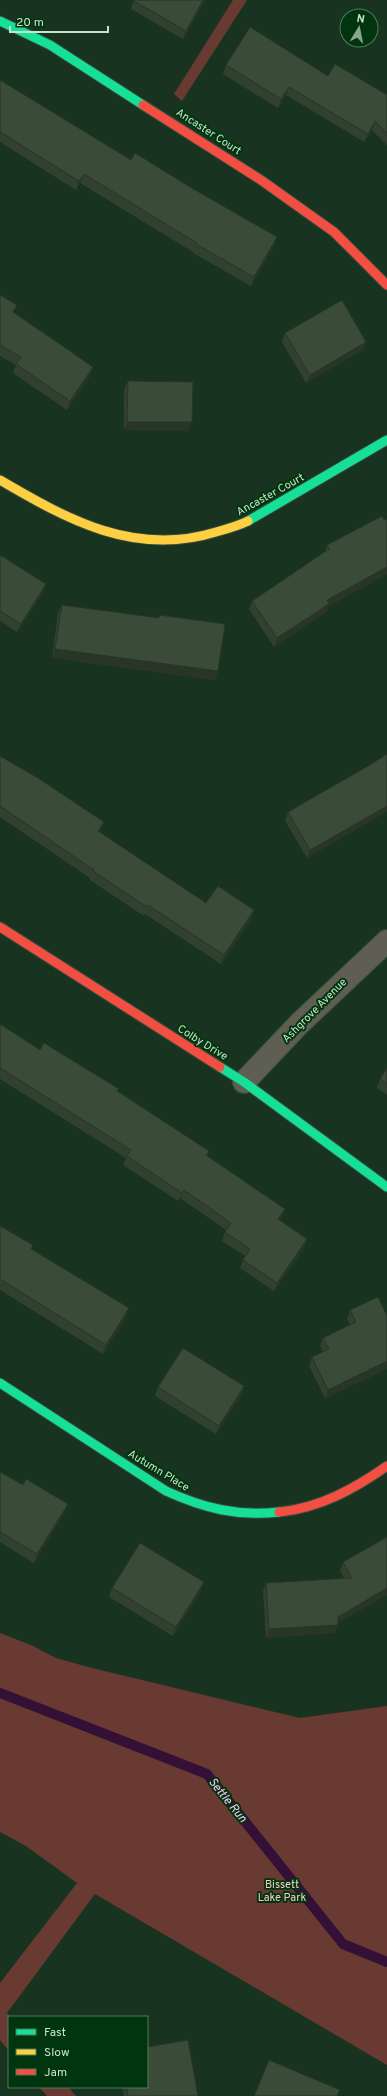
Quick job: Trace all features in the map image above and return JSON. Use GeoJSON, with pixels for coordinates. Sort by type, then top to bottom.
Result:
{"type":"FeatureCollection","features":[{"type":"Feature","properties":{"kind":"street","name":"Ancaster Court"},"geometry":{"type":"LineString","coordinates":[[0,21],[50,45],[165,116],[262,180],[334,232],[387,285]]}},
{"type":"Feature","properties":{"kind":"street","name":"Ancaster Court"},"geometry":{"type":"LineString","coordinates":[[0,480],[44,506],[100,531],[127,537],[152,539],[200,537],[242,524],[387,440]]}},
{"type":"Feature","properties":{"kind":"street","name":"Colby Drive"},"geometry":{"type":"LineString","coordinates":[[0,928],[244,1082],[387,1187]]}},
{"type":"Feature","properties":{"kind":"street","name":"Ashgrove Avenue"},"geometry":{"type":"LineString","coordinates":[[244,1082],[304,1019],[387,941]]}},
{"type":"Feature","properties":{"kind":"street","name":"Autumn Place"},"geometry":{"type":"LineString","coordinates":[[0,1383],[166,1491],[190,1502],[222,1511],[263,1515],[303,1509],[322,1503],[387,1466]]}},
{"type":"Feature","properties":{"kind":"green space"},"geometry":{"type":"Polygon","coordinates":[[[233,0],[247,0],[182,101],[174,94],[233,0]]]}},
{"type":"Feature","properties":{"kind":"green space","name":"Bissett Lake Park"},"geometry":{"type":"Polygon","coordinates":[[[0,1633],[33,1646],[56,1658],[300,1718],[387,1706],[387,2065],[95,1894],[7,2013],[9,2016],[8,2016],[8,2050],[0,2040],[0,1983],[77,1883],[26,1846],[0,1832],[0,1633]]]}},
{"type":"Feature","properties":{"kind":"green space"},"geometry":{"type":"Polygon","coordinates":[[[40,2088],[69,2088],[76,2096],[47,2096],[40,2088]]]}},
{"type":"Feature","properties":{"kind":"building"},"geometry":{"type":"Polygon","coordinates":[[[134,0],[203,0],[186,31],[134,0]]]}},
{"type":"Feature","properties":{"kind":"building"},"geometry":{"type":"Polygon","coordinates":[[[250,27],[328,76],[335,64],[387,95],[387,133],[375,121],[368,134],[289,87],[281,99],[226,65],[250,27]]]}},
{"type":"Feature","properties":{"kind":"building"},"geometry":{"type":"Polygon","coordinates":[[[0,80],[131,160],[135,153],[190,187],[277,237],[254,277],[196,244],[197,243],[84,174],[79,181],[0,132],[0,80]]]}},
{"type":"Feature","properties":{"kind":"building"},"geometry":{"type":"Polygon","coordinates":[[[0,295],[17,305],[13,312],[93,367],[70,401],[16,364],[21,357],[0,345],[0,295]]]}},
{"type":"Feature","properties":{"kind":"building"},"geometry":{"type":"Polygon","coordinates":[[[342,300],[366,342],[310,375],[285,333],[342,300]]]}},
{"type":"Feature","properties":{"kind":"building"},"geometry":{"type":"Polygon","coordinates":[[[128,381],[193,382],[192,422],[127,422],[128,381]]]}},
{"type":"Feature","properties":{"kind":"building"},"geometry":{"type":"Polygon","coordinates":[[[382,516],[384,520],[387,519],[387,567],[327,600],[329,604],[277,638],[252,601],[329,549],[327,545],[382,516]]]}},
{"type":"Feature","properties":{"kind":"building"},"geometry":{"type":"Polygon","coordinates":[[[0,555],[46,584],[21,624],[0,611],[0,555]]]}},
{"type":"Feature","properties":{"kind":"building"},"geometry":{"type":"Polygon","coordinates":[[[62,605],[159,618],[159,615],[225,624],[218,671],[55,649],[62,605]]]}},
{"type":"Feature","properties":{"kind":"building"},"geometry":{"type":"Polygon","coordinates":[[[387,754],[387,806],[310,850],[288,812],[387,754]]]}},
{"type":"Feature","properties":{"kind":"building"},"geometry":{"type":"Polygon","coordinates":[[[0,756],[38,778],[104,822],[98,831],[206,903],[218,886],[254,910],[224,955],[148,905],[147,907],[0,806],[0,756]]]}},
{"type":"Feature","properties":{"kind":"building"},"geometry":{"type":"Polygon","coordinates":[[[0,1024],[40,1050],[44,1043],[119,1089],[117,1091],[209,1151],[206,1155],[285,1209],[278,1219],[307,1239],[277,1283],[243,1260],[250,1249],[225,1232],[231,1223],[184,1190],[182,1193],[127,1156],[131,1150],[0,1068],[0,1024]]]}},
{"type":"Feature","properties":{"kind":"building"},"geometry":{"type":"Polygon","coordinates":[[[387,1068],[387,1084],[380,1079],[387,1068]]]}},
{"type":"Feature","properties":{"kind":"building"},"geometry":{"type":"Polygon","coordinates":[[[0,1226],[33,1245],[31,1249],[129,1308],[106,1345],[0,1279],[0,1226]]]}},
{"type":"Feature","properties":{"kind":"building"},"geometry":{"type":"Polygon","coordinates":[[[378,1297],[387,1316],[387,1361],[328,1390],[312,1357],[329,1349],[323,1338],[356,1322],[350,1310],[378,1297]]]}},
{"type":"Feature","properties":{"kind":"building"},"geometry":{"type":"Polygon","coordinates":[[[183,1348],[244,1386],[219,1426],[158,1387],[183,1348]]]}},
{"type":"Feature","properties":{"kind":"building"},"geometry":{"type":"Polygon","coordinates":[[[0,1472],[23,1485],[26,1479],[68,1504],[37,1554],[0,1532],[0,1472]]]}},
{"type":"Feature","properties":{"kind":"building"},"geometry":{"type":"Polygon","coordinates":[[[387,1537],[387,1588],[338,1617],[338,1625],[269,1629],[266,1583],[352,1578],[343,1562],[387,1537]]]}},
{"type":"Feature","properties":{"kind":"building"},"geometry":{"type":"Polygon","coordinates":[[[140,1543],[204,1582],[176,1627],[112,1588],[140,1543]]]}},
{"type":"Feature","properties":{"kind":"building"},"geometry":{"type":"Polygon","coordinates":[[[188,2040],[198,2096],[128,2096],[127,2088],[148,2088],[148,2047],[188,2040]]]}},
{"type":"Feature","properties":{"kind":"building"},"geometry":{"type":"Polygon","coordinates":[[[269,2060],[340,2090],[337,2096],[254,2096],[269,2060]]]}},
{"type":"Feature","properties":{"kind":"waterway","name":"Settle Run"},"geometry":{"type":"LineString","coordinates":[[0,1693],[207,1774],[343,1944],[387,1962]]}},
{"type":"Feature","properties":{"kind":"traffic: fast"},"geometry":{"type":"LineString","coordinates":[[0,21],[50,45],[143,105]]}},
{"type":"Feature","properties":{"kind":"traffic: fast"},"geometry":{"type":"LineString","coordinates":[[248,521],[387,440]]}},
{"type":"Feature","properties":{"kind":"traffic: fast"},"geometry":{"type":"LineString","coordinates":[[220,1067],[244,1082],[387,1187]]}},
{"type":"Feature","properties":{"kind":"traffic: fast"},"geometry":{"type":"LineString","coordinates":[[0,1383],[166,1491],[194,1502],[221,1510],[250,1513],[279,1512]]}},
{"type":"Feature","properties":{"kind":"traffic: slow"},"geometry":{"type":"LineString","coordinates":[[0,480],[51,509],[77,521],[130,537],[158,540],[186,539],[224,530],[248,521]]}},
{"type":"Feature","properties":{"kind":"traffic: jam"},"geometry":{"type":"LineString","coordinates":[[143,105],[261,180],[334,232],[387,285]]}},
{"type":"Feature","properties":{"kind":"traffic: jam"},"geometry":{"type":"LineString","coordinates":[[0,927],[220,1067]]}},
{"type":"Feature","properties":{"kind":"traffic: jam"},"geometry":{"type":"LineString","coordinates":[[279,1512],[294,1510],[322,1502],[349,1490],[387,1466]]}}]}
